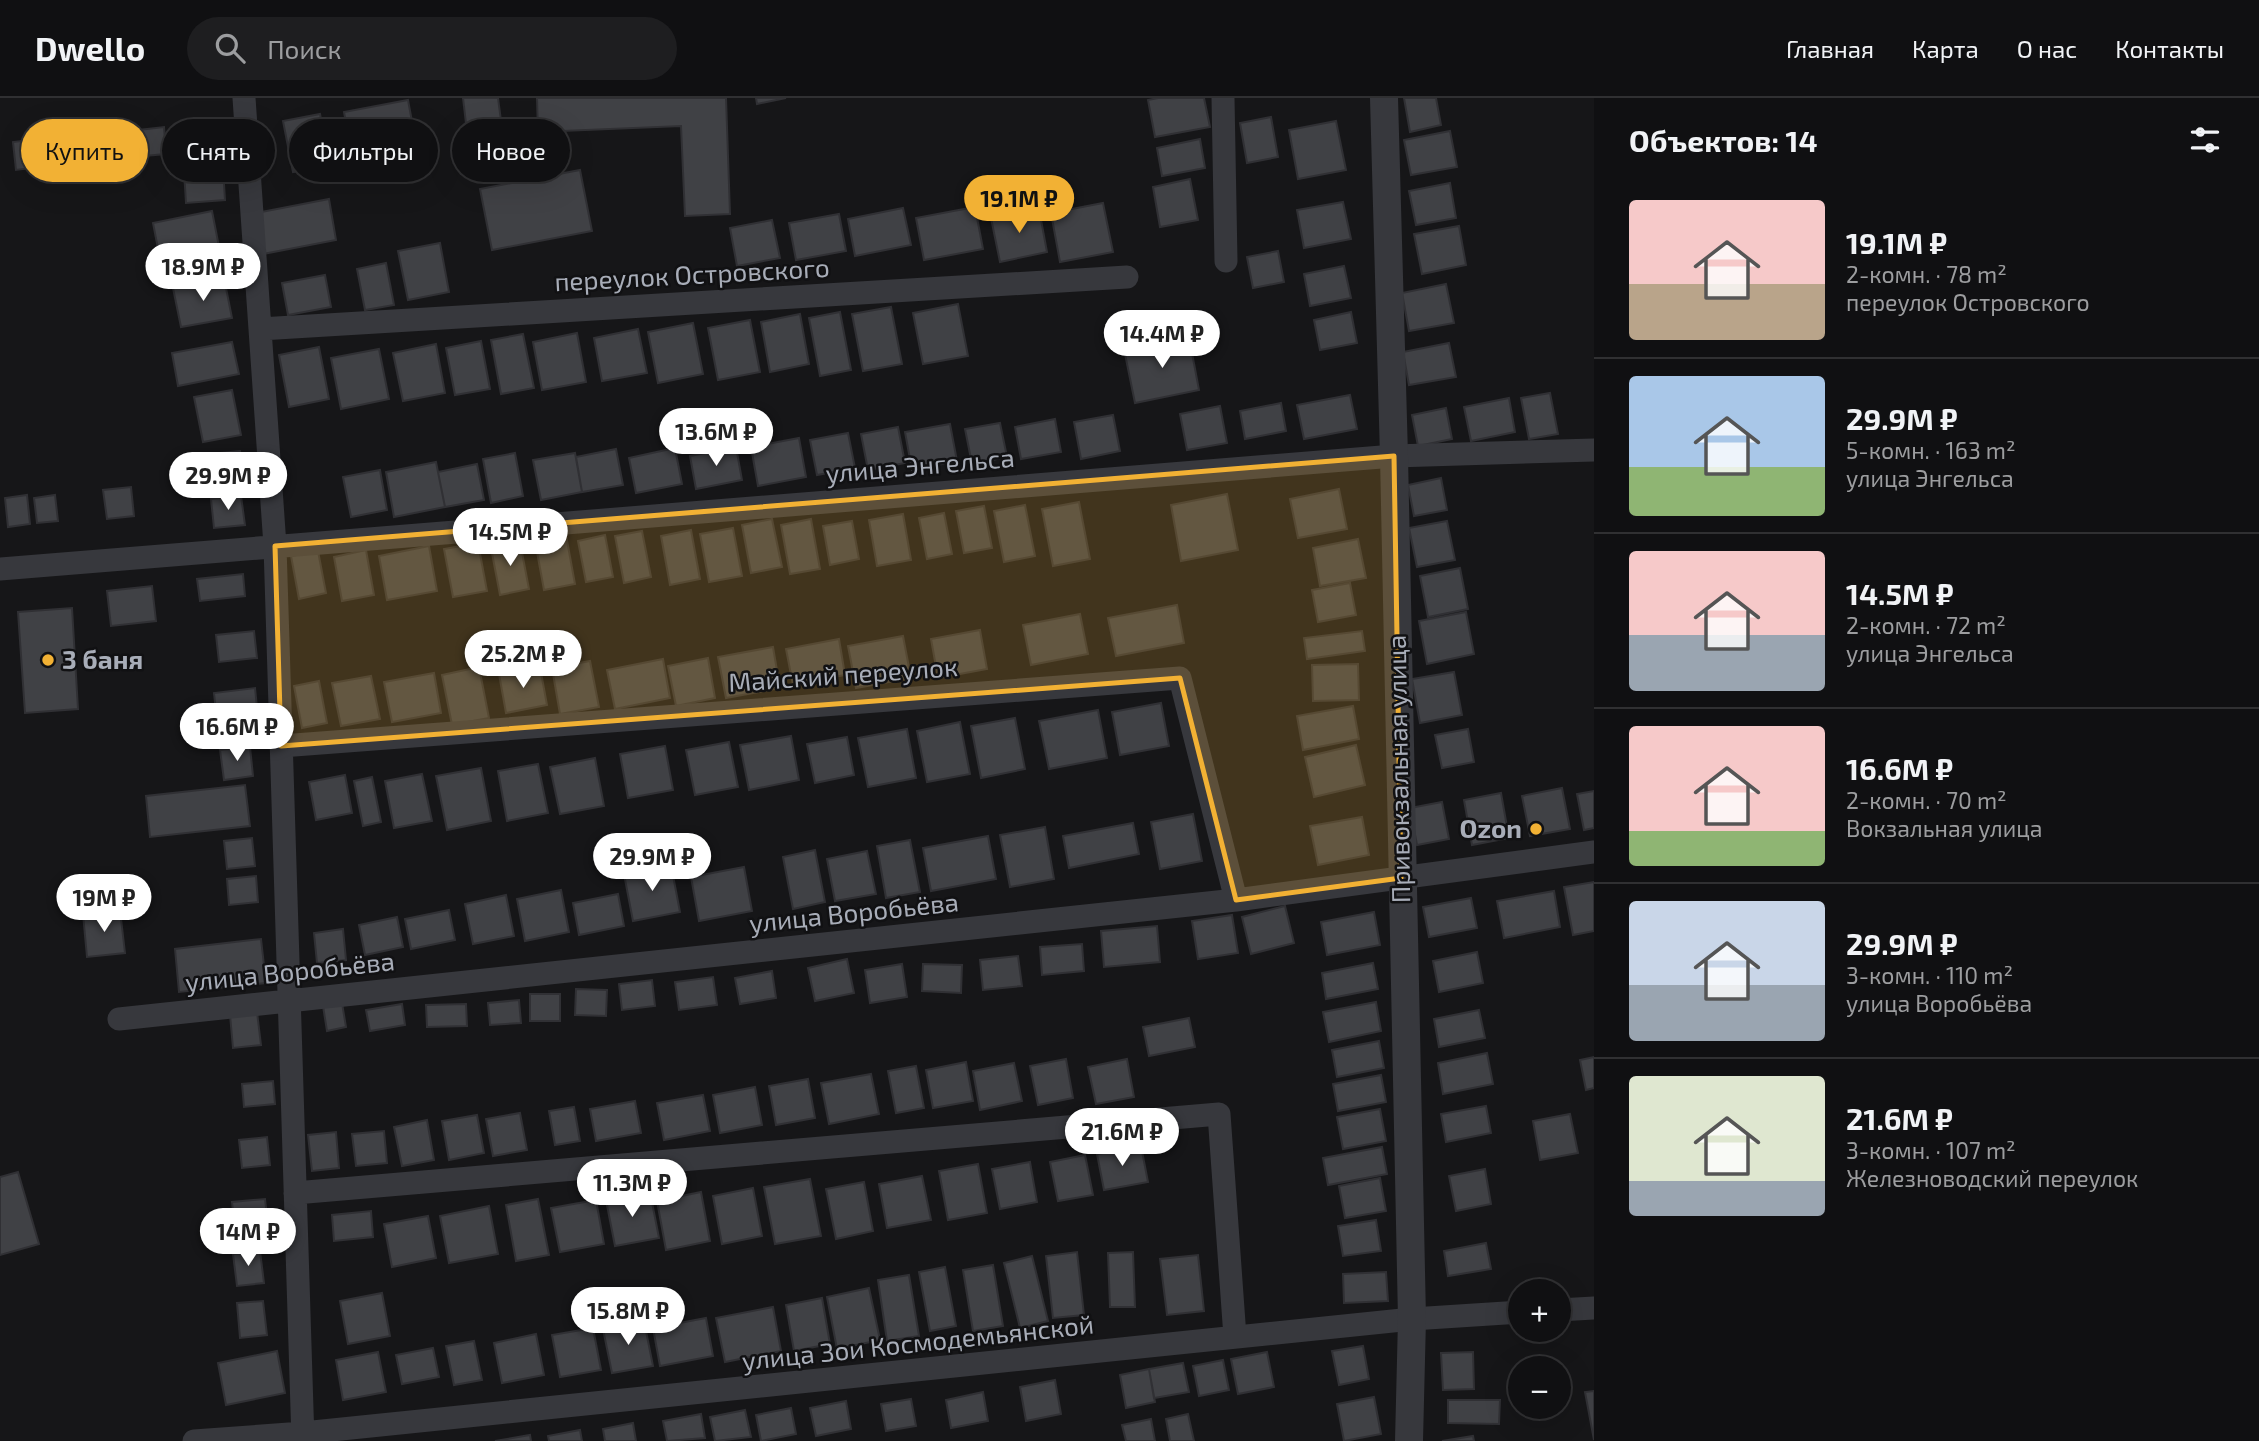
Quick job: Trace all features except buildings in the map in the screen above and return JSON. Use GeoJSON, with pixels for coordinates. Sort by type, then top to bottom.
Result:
{"type":"FeatureCollection","features":[{"type":"Feature","properties":{"kind":"street"},"geometry":{"type":"LineString","coordinates":[[244,98],[275,546],[303,1437]]}},
{"type":"Feature","properties":{"kind":"street"},"geometry":{"type":"LineString","coordinates":[[1223,98],[1226,261]]}},
{"type":"Feature","properties":{"kind":"street","name":"Привокзальная улица"},"geometry":{"type":"LineString","coordinates":[[1384,98],[1412,1319],[1409,1441]]}},
{"type":"Feature","properties":{"kind":"street","name":"переулок Островского"},"geometry":{"type":"LineString","coordinates":[[260,328],[1127,276]]}},
{"type":"Feature","properties":{"kind":"street","name":"улица Энгельса"},"geometry":{"type":"LineString","coordinates":[[0,569],[1394,456],[1594,450]]}},
{"type":"Feature","properties":{"kind":"street","name":"Майский переулок"},"geometry":{"type":"LineString","coordinates":[[281,746],[1180,678],[1236,900]]}},
{"type":"Feature","properties":{"kind":"street","name":"улица Воробьёва"},"geometry":{"type":"LineString","coordinates":[[119,1018],[1236,900],[1594,852]]}},
{"type":"Feature","properties":{"kind":"street"},"geometry":{"type":"LineString","coordinates":[[295,1193],[1219,1114],[1234,1337]]}},
{"type":"Feature","properties":{"kind":"street"},"geometry":{"type":"LineString","coordinates":[[1571,1309],[1594,1308]]}},
{"type":"Feature","properties":{"kind":"street","name":"улица Зои Космодемьянской"},"geometry":{"type":"LineString","coordinates":[[194,1441],[303,1437],[1234,1337],[1412,1319],[1508,1313]]}},
{"type":"Feature","properties":{"kind":"highlighted area"},"geometry":{"type":"Polygon","coordinates":[[[1394,456],[1401,878],[1236,900],[1180,678],[281,746],[275,546],[1394,456]]]}},
{"type":"Feature","properties":{"kind":"place","name":"3 баня"},"geometry":{"type":"Point","coordinates":[48,660]}},
{"type":"Feature","properties":{"kind":"place","name":"Ozon"},"geometry":{"type":"Point","coordinates":[1536,829]}}]}
